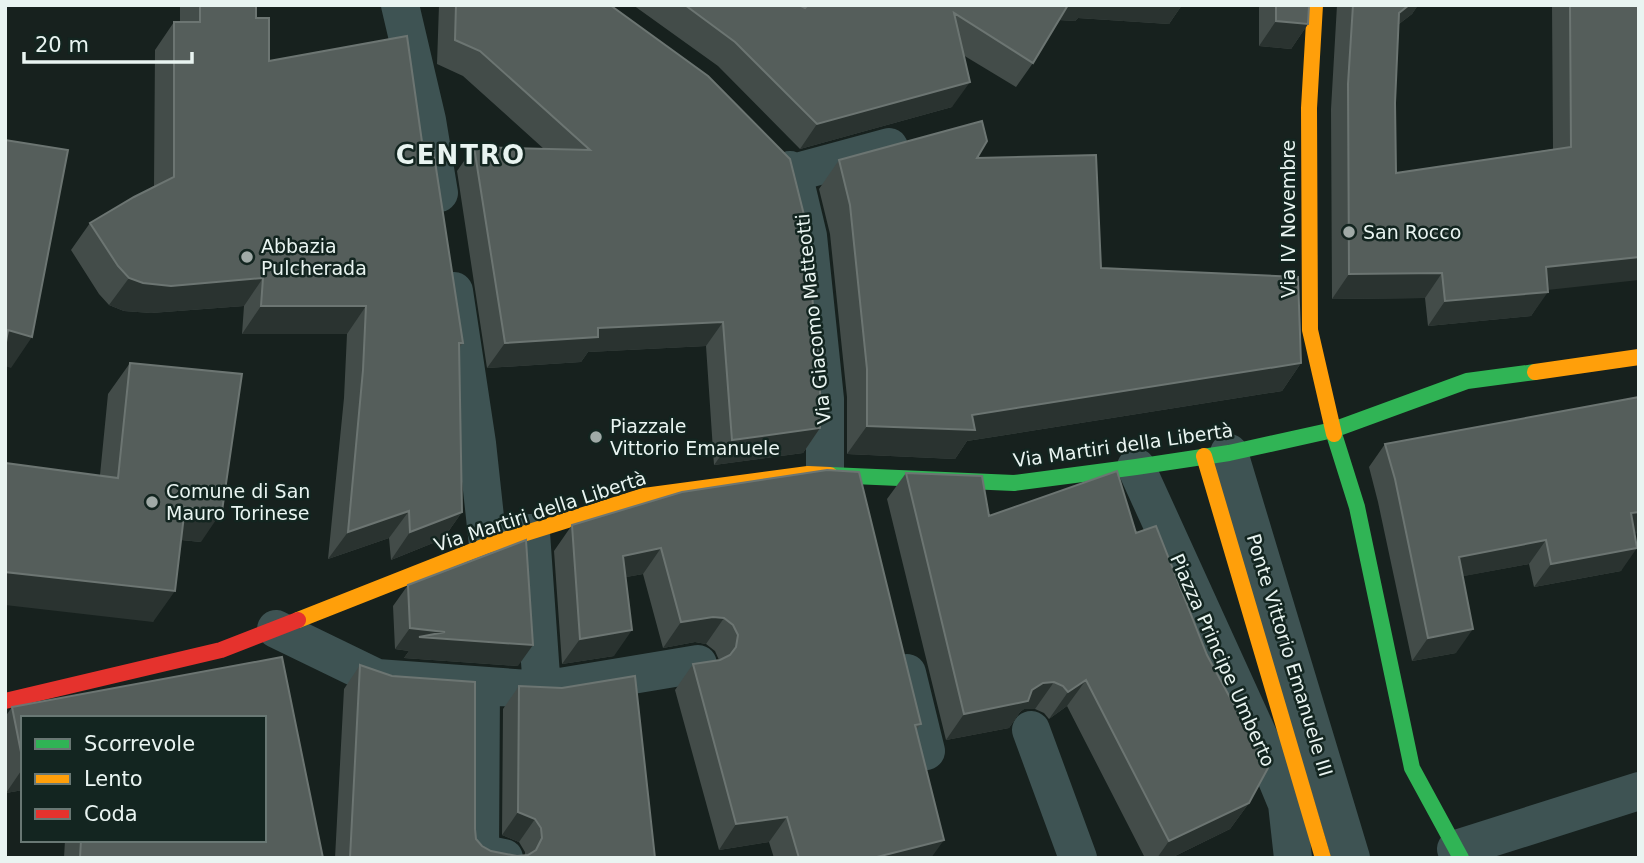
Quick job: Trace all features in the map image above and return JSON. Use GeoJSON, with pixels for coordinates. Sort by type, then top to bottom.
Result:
{"type":"FeatureCollection","features":[{"type":"Feature","properties":{"kind":"street"},"geometry":{"type":"LineString","coordinates":[[400,5],[427,120],[443,223]]}},
{"type":"Feature","properties":{"kind":"street","name":"Via IV Novembre"},"geometry":{"type":"LineString","coordinates":[[1315,5],[1309,108],[1310,330],[1333,430]]}},
{"type":"Feature","properties":{"kind":"street"},"geometry":{"type":"LineString","coordinates":[[767,146],[793,173],[923,138]]}},
{"type":"Feature","properties":{"kind":"street","name":"Via Giacomo Matteotti"},"geometry":{"type":"LineString","coordinates":[[793,173],[808,236],[825,399],[842,476],[869,515]]}},
{"type":"Feature","properties":{"kind":"street"},"geometry":{"type":"LineString","coordinates":[[450,262],[477,443],[488,545]]}},
{"type":"Feature","properties":{"kind":"street","name":"Via Martiri della Libertà"},"geometry":{"type":"LineString","coordinates":[[5,701],[221,650],[488,545],[644,496],[808,474],[1014,483],[1136,467],[1216,455],[1333,430],[1467,381],[1639,357]]}},
{"type":"Feature","properties":{"kind":"street"},"geometry":{"type":"LineString","coordinates":[[1333,430],[1357,507],[1412,768],[1459,853],[1639,791]]}},
{"type":"Feature","properties":{"kind":"street","name":"Ponte Vittorio Emanuele III"},"geometry":{"type":"LineString","coordinates":[[1216,455],[1252,528],[1351,858]]}},
{"type":"Feature","properties":{"kind":"street","name":"Ponte Vittorio Emanuele III"},"geometry":{"type":"LineString","coordinates":[[1216,455],[1323,858]]}},
{"type":"Feature","properties":{"kind":"street","name":"Piazza Principe Umberto"},"geometry":{"type":"LineString","coordinates":[[1136,467],[1287,803],[1293,858]]}},
{"type":"Feature","properties":{"kind":"street"},"geometry":{"type":"LineString","coordinates":[[531,533],[542,690]]}},
{"type":"Feature","properties":{"kind":"street"},"geometry":{"type":"LineString","coordinates":[[276,629],[377,678],[542,690],[698,664]]}},
{"type":"Feature","properties":{"kind":"street"},"geometry":{"type":"LineString","coordinates":[[900,643],[926,751]]}},
{"type":"Feature","properties":{"kind":"street"},"geometry":{"type":"LineString","coordinates":[[481,686],[481,853],[504,858]]}},
{"type":"Feature","properties":{"kind":"street"},"geometry":{"type":"LineString","coordinates":[[1031,730],[1078,858]]}},
{"type":"Feature","properties":{"kind":"building"},"geometry":{"type":"Polygon","coordinates":[[[200,5],[256,5],[256,18],[269,18],[269,61],[407,36],[422,142],[432,142],[463,343],[459,343],[462,512],[410,532],[409,511],[348,532],[366,306],[261,306],[263,278],[171,286],[143,283],[129,278],[118,266],[90,223],[174,177],[174,22],[200,22],[200,5]]]}},
{"type":"Feature","properties":{"kind":"building"},"geometry":{"type":"Polygon","coordinates":[[[456,5],[610,5],[708,76],[790,159],[804,215],[820,375],[820,428],[732,440],[723,322],[598,328],[598,337],[505,343],[474,147],[590,150],[480,51],[455,40],[456,5]]]}},
{"type":"Feature","properties":{"kind":"building"},"geometry":{"type":"Polygon","coordinates":[[[685,5],[799,5],[805,8],[808,5],[1068,5],[1033,63],[954,13],[970,82],[817,124],[735,42],[685,5]]]}},
{"type":"Feature","properties":{"kind":"building"},"geometry":{"type":"Polygon","coordinates":[[[1276,5],[1309,5],[1308,24],[1276,21],[1276,5]]]}},
{"type":"Feature","properties":{"kind":"building"},"geometry":{"type":"Polygon","coordinates":[[[1353,5],[1409,5],[1399,13],[1395,103],[1396,173],[1571,147],[1570,5],[1639,5],[1639,257],[1546,267],[1548,292],[1445,301],[1442,273],[1349,274],[1348,84],[1353,5]]]}},
{"type":"Feature","properties":{"kind":"building"},"geometry":{"type":"Polygon","coordinates":[[[982,121],[987,141],[977,158],[1096,155],[1101,268],[1298,277],[1301,363],[972,415],[975,430],[867,426],[867,369],[850,205],[839,160],[982,121]]]}},
{"type":"Feature","properties":{"kind":"building"},"geometry":{"type":"Polygon","coordinates":[[[5,140],[68,150],[32,337],[8,330],[5,348],[5,140]]]}},
{"type":"Feature","properties":{"kind":"building","name":"Comune di San Mauro Torinese"},"geometry":{"type":"Polygon","coordinates":[[[130,363],[242,374],[222,511],[185,507],[175,591],[5,572],[5,463],[118,478],[130,363]]]}},
{"type":"Feature","properties":{"kind":"building"},"geometry":{"type":"Polygon","coordinates":[[[1639,397],[1639,512],[1631,513],[1637,548],[1551,564],[1546,540],[1459,557],[1473,629],[1428,638],[1395,479],[1385,444],[1639,397]]]}},
{"type":"Feature","properties":{"kind":"building"},"geometry":{"type":"Polygon","coordinates":[[[827,470],[859,472],[921,724],[915,725],[944,840],[873,858],[799,858],[787,817],[736,824],[693,664],[720,660],[730,655],[736,647],[738,635],[733,625],[724,618],[681,622],[661,548],[623,556],[632,630],[580,639],[572,525],[682,492],[827,470]]]}},
{"type":"Feature","properties":{"kind":"building"},"geometry":{"type":"Polygon","coordinates":[[[1117,471],[1136,533],[1156,526],[1207,655],[1268,768],[1249,803],[1169,841],[1086,680],[1068,692],[1054,682],[1043,683],[1032,690],[1028,701],[964,714],[906,473],[982,476],[989,516],[1117,471]]]}},
{"type":"Feature","properties":{"kind":"building"},"geometry":{"type":"Polygon","coordinates":[[[526,540],[533,645],[419,637],[445,632],[410,628],[408,585],[526,540]]]}},
{"type":"Feature","properties":{"kind":"building"},"geometry":{"type":"Polygon","coordinates":[[[282,657],[323,858],[80,858],[81,842],[266,842],[266,716],[21,716],[21,752],[12,707],[282,657]]]}},
{"type":"Feature","properties":{"kind":"building"},"geometry":{"type":"Polygon","coordinates":[[[360,665],[392,676],[475,682],[476,839],[491,851],[517,856],[528,855],[536,850],[542,838],[541,828],[535,819],[518,812],[519,686],[562,688],[635,676],[655,858],[350,858],[360,665]]]}},
{"type":"Feature","properties":{"kind":"traffic: fast"},"geometry":{"type":"LineString","coordinates":[[830,475],[1014,483],[1136,467],[1229,453],[1333,430],[1467,381],[1535,372]]}},
{"type":"Feature","properties":{"kind":"traffic: fast"},"geometry":{"type":"LineString","coordinates":[[1334,434],[1357,507],[1412,768],[1461,858]]}},
{"type":"Feature","properties":{"kind":"traffic: slow"},"geometry":{"type":"LineString","coordinates":[[1315,5],[1309,108],[1310,330],[1334,434]]}},
{"type":"Feature","properties":{"kind":"traffic: slow"},"geometry":{"type":"LineString","coordinates":[[1535,372],[1639,357]]}},
{"type":"Feature","properties":{"kind":"traffic: slow"},"geometry":{"type":"LineString","coordinates":[[1204,456],[1323,858]]}},
{"type":"Feature","properties":{"kind":"traffic: slow"},"geometry":{"type":"LineString","coordinates":[[298,620],[488,545],[644,496],[808,474],[830,475]]}},
{"type":"Feature","properties":{"kind":"traffic: jam"},"geometry":{"type":"LineString","coordinates":[[5,701],[221,650],[298,620]]}},
{"type":"Feature","properties":{"kind":"place","name":"San Rocco"},"geometry":{"type":"Point","coordinates":[1349,232]}},
{"type":"Feature","properties":{"kind":"place","name":"Abbazia Pulcherada"},"geometry":{"type":"Point","coordinates":[247,257]}},
{"type":"Feature","properties":{"kind":"place","name":"Piazzale Vittorio Emanuele"},"geometry":{"type":"Point","coordinates":[596,437]}},
{"type":"Feature","properties":{"kind":"place","name":"Comune di San Mauro Torinese"},"geometry":{"type":"Point","coordinates":[152,502]}},
{"type":"Feature","properties":{"kind":"district","name":"CENTRO"},"geometry":{"type":"Point","coordinates":[461,155]}}]}
